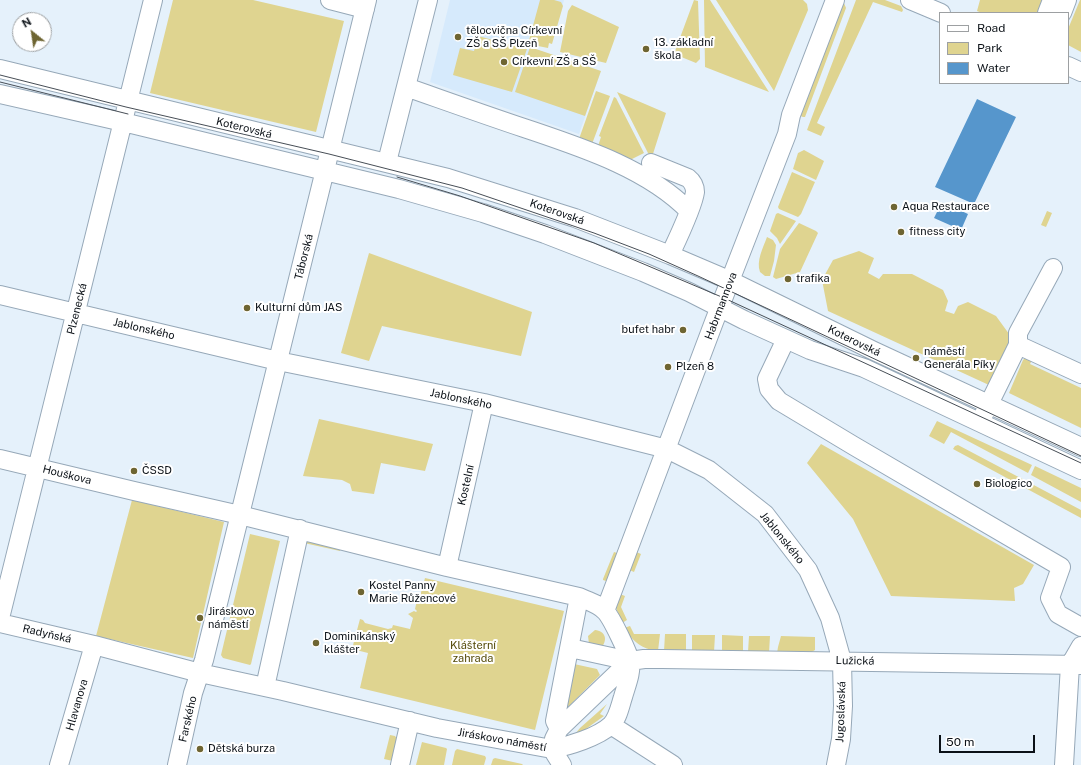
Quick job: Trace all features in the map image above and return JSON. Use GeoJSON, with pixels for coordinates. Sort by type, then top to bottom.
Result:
{"type":"FeatureCollection","features":[{"type":"Feature","properties":{"kind":"street","name":"Plzenecká"},"geometry":{"type":"LineString","coordinates":[[0,618],[153,0]]}},
{"type":"Feature","properties":{"kind":"street"},"geometry":{"type":"LineString","coordinates":[[330,0],[366,4]]}},
{"type":"Feature","properties":{"kind":"street"},"geometry":{"type":"LineString","coordinates":[[386,162],[428,0]]}},
{"type":"Feature","properties":{"kind":"street","name":"Habrmannova"},"geometry":{"type":"LineString","coordinates":[[605,611],[787,134],[791,115],[835,0]]}},
{"type":"Feature","properties":{"kind":"street"},"geometry":{"type":"LineString","coordinates":[[910,0],[939,12]]}},
{"type":"Feature","properties":{"kind":"street"},"geometry":{"type":"LineString","coordinates":[[1047,12],[1052,0]]}},
{"type":"Feature","properties":{"kind":"street"},"geometry":{"type":"LineString","coordinates":[[1062,12],[1067,0]]}},
{"type":"Feature","properties":{"kind":"street","name":"Táborská"},"geometry":{"type":"LineString","coordinates":[[240,514],[366,4]]}},
{"type":"Feature","properties":{"kind":"street"},"geometry":{"type":"LineString","coordinates":[[1069,66],[1081,72]]}},
{"type":"Feature","properties":{"kind":"street","name":"Koterovská"},"geometry":{"type":"LineString","coordinates":[[0,69],[448,178],[575,218],[670,254],[731,281],[874,351],[1081,447]]}},
{"type":"Feature","properties":{"kind":"street"},"geometry":{"type":"LineString","coordinates":[[406,87],[592,151],[644,178],[675,197],[689,211]]}},
{"type":"Feature","properties":{"kind":"street","name":"Koterovská"},"geometry":{"type":"LineString","coordinates":[[0,94],[325,170],[399,189],[483,213],[545,234],[643,272],[689,292],[810,350],[864,368],[1081,470]]}},
{"type":"Feature","properties":{"kind":"street"},"geometry":{"type":"LineString","coordinates":[[651,163],[688,178],[693,182],[695,193],[689,211],[670,254]]}},
{"type":"Feature","properties":{"kind":"street"},"geometry":{"type":"LineString","coordinates":[[980,423],[1018,344],[1018,333],[1053,268]]}},
{"type":"Feature","properties":{"kind":"street","name":"Jablonského"},"geometry":{"type":"LineString","coordinates":[[0,295],[278,361],[484,404],[667,450],[709,470],[765,514],[808,570],[830,618],[834,636]]}},
{"type":"Feature","properties":{"kind":"street"},"geometry":{"type":"LineString","coordinates":[[786,339],[767,378],[769,389],[779,401],[1061,567],[1050,598],[1058,614],[1081,627]]}},
{"type":"Feature","properties":{"kind":"street"},"geometry":{"type":"LineString","coordinates":[[1018,344],[1081,374]]}},
{"type":"Feature","properties":{"kind":"street","name":"Kostelní"},"geometry":{"type":"LineString","coordinates":[[447,567],[484,404]]}},
{"type":"Feature","properties":{"kind":"street","name":"Houškova"},"geometry":{"type":"LineString","coordinates":[[0,459],[134,491],[240,514]]}},
{"type":"Feature","properties":{"kind":"street"},"geometry":{"type":"LineString","coordinates":[[200,673],[240,514],[447,567],[579,597],[598,605],[610,618],[630,661],[629,676],[620,707],[615,720],[611,725],[673,765]]}},
{"type":"Feature","properties":{"kind":"street"},"geometry":{"type":"LineString","coordinates":[[265,687],[300,529]]}},
{"type":"Feature","properties":{"kind":"street","name":"Jiráskovo náměstí"},"geometry":{"type":"LineString","coordinates":[[559,729],[555,721],[579,597]]}},
{"type":"Feature","properties":{"kind":"street","name":"Radyňská"},"geometry":{"type":"LineString","coordinates":[[0,623],[94,645]]}},
{"type":"Feature","properties":{"kind":"street","name":"Jugoslávská"},"geometry":{"type":"LineString","coordinates":[[834,636],[842,661],[843,706],[841,739],[836,765]]}},
{"type":"Feature","properties":{"kind":"street","name":"Jiráskovo náměstí"},"geometry":{"type":"LineString","coordinates":[[94,645],[200,673],[476,736],[552,749],[569,746],[611,725]]}},
{"type":"Feature","properties":{"kind":"street","name":"Hlavanova"},"geometry":{"type":"LineString","coordinates":[[59,765],[94,645]]}},
{"type":"Feature","properties":{"kind":"street"},"geometry":{"type":"LineString","coordinates":[[1064,765],[1076,665],[1081,646]]}},
{"type":"Feature","properties":{"kind":"street"},"geometry":{"type":"LineString","coordinates":[[570,648],[630,661]]}},
{"type":"Feature","properties":{"kind":"street","name":"Lužická"},"geometry":{"type":"LineString","coordinates":[[630,661],[644,659],[1076,665]]}},
{"type":"Feature","properties":{"kind":"street","name":"Jiráskovo náměstí"},"geometry":{"type":"LineString","coordinates":[[552,749],[559,729],[630,661]]}},
{"type":"Feature","properties":{"kind":"street","name":"Farského"},"geometry":{"type":"LineString","coordinates":[[177,765],[193,693],[200,673]]}},
{"type":"Feature","properties":{"kind":"street"},"geometry":{"type":"LineString","coordinates":[[400,765],[410,721]]}},
{"type":"Feature","properties":{"kind":"street"},"geometry":{"type":"LineString","coordinates":[[552,749],[562,765]]}},
{"type":"Feature","properties":{"kind":"shaded area","name":"Církevní ZŠ a SŠ"},"geometry":{"type":"Polygon","coordinates":[[[450,0],[564,0],[554,36],[531,30],[528,44],[531,48],[601,71],[579,134],[430,82],[450,0]]]}},
{"type":"Feature","properties":{"kind":"green space"},"geometry":{"type":"Polygon","coordinates":[[[173,0],[253,0],[344,21],[316,132],[150,93],[173,0]]]}},
{"type":"Feature","properties":{"kind":"green space"},"geometry":{"type":"Polygon","coordinates":[[[540,0],[554,0],[561,2],[563,6],[552,44],[549,43],[548,48],[528,44],[540,0]]]}},
{"type":"Feature","properties":{"kind":"green space"},"geometry":{"type":"Polygon","coordinates":[[[694,0],[698,1],[700,59],[696,63],[674,54],[694,0]]]}},
{"type":"Feature","properties":{"kind":"green space"},"geometry":{"type":"Polygon","coordinates":[[[704,0],[710,0],[769,92],[705,67],[704,0]]]}},
{"type":"Feature","properties":{"kind":"green space"},"geometry":{"type":"Polygon","coordinates":[[[716,0],[803,0],[807,4],[808,10],[774,91],[716,0]]]}},
{"type":"Feature","properties":{"kind":"green space"},"geometry":{"type":"Polygon","coordinates":[[[856,0],[885,0],[901,6],[903,10],[902,12],[873,2],[817,123],[825,127],[821,136],[807,130],[856,0]]]}},
{"type":"Feature","properties":{"kind":"green space"},"geometry":{"type":"Polygon","coordinates":[[[980,0],[1044,0],[1038,12],[977,11],[980,0]]]}},
{"type":"Feature","properties":{"kind":"green space"},"geometry":{"type":"Polygon","coordinates":[[[1081,0],[1081,52],[1069,46],[1069,27],[1081,0]]]}},
{"type":"Feature","properties":{"kind":"green space"},"geometry":{"type":"Polygon","coordinates":[[[840,2],[844,3],[846,8],[805,117],[803,117],[798,115],[840,2]]]}},
{"type":"Feature","properties":{"kind":"green space"},"geometry":{"type":"Polygon","coordinates":[[[572,5],[619,27],[606,63],[560,52],[568,11],[572,5]]]}},
{"type":"Feature","properties":{"kind":"green space"},"geometry":{"type":"Polygon","coordinates":[[[478,36],[527,49],[512,92],[453,75],[460,48],[474,51],[478,36]]]}},
{"type":"Feature","properties":{"kind":"green space"},"geometry":{"type":"Polygon","coordinates":[[[530,47],[601,71],[585,116],[515,92],[530,47]]]}},
{"type":"Feature","properties":{"kind":"green space"},"geometry":{"type":"Polygon","coordinates":[[[596,91],[610,96],[592,144],[579,139],[596,91]]]}},
{"type":"Feature","properties":{"kind":"green space"},"geometry":{"type":"Polygon","coordinates":[[[617,92],[666,113],[652,157],[649,155],[617,92]]]}},
{"type":"Feature","properties":{"kind":"green space"},"geometry":{"type":"Polygon","coordinates":[[[614,97],[616,98],[644,153],[630,160],[598,146],[601,137],[599,136],[614,97]]]}},
{"type":"Feature","properties":{"kind":"green space"},"geometry":{"type":"Polygon","coordinates":[[[804,150],[824,161],[816,180],[793,169],[798,153],[804,150]]]}},
{"type":"Feature","properties":{"kind":"green space"},"geometry":{"type":"Polygon","coordinates":[[[792,172],[815,182],[801,214],[798,217],[779,209],[778,207],[792,172]]]}},
{"type":"Feature","properties":{"kind":"green space"},"geometry":{"type":"Polygon","coordinates":[[[1047,211],[1052,213],[1046,227],[1041,225],[1047,211]]]}},
{"type":"Feature","properties":{"kind":"green space"},"geometry":{"type":"Polygon","coordinates":[[[778,213],[796,221],[780,244],[777,238],[770,231],[776,214],[778,213]]]}},
{"type":"Feature","properties":{"kind":"green space"},"geometry":{"type":"Polygon","coordinates":[[[799,223],[818,233],[800,272],[776,279],[773,277],[780,249],[799,223]]]}},
{"type":"Feature","properties":{"kind":"green space"},"geometry":{"type":"Polygon","coordinates":[[[767,237],[773,240],[776,245],[770,276],[765,276],[760,272],[759,268],[760,254],[767,237]]]}},
{"type":"Feature","properties":{"kind":"green space"},"geometry":{"type":"Polygon","coordinates":[[[859,251],[874,258],[868,273],[879,279],[883,274],[912,274],[943,290],[948,301],[945,311],[954,314],[958,306],[968,302],[996,316],[1012,338],[989,385],[828,311],[822,280],[833,260],[859,251]]]}},
{"type":"Feature","properties":{"kind":"green space"},"geometry":{"type":"Polygon","coordinates":[[[369,253],[532,312],[521,356],[382,326],[369,361],[341,353],[369,253]]]}},
{"type":"Feature","properties":{"kind":"green space"},"geometry":{"type":"Polygon","coordinates":[[[1029,354],[1034,356],[1030,364],[1081,388],[1081,428],[1009,393],[1023,360],[1029,354]]]}},
{"type":"Feature","properties":{"kind":"green space"},"geometry":{"type":"Polygon","coordinates":[[[319,419],[433,444],[425,471],[381,463],[374,494],[352,491],[350,484],[342,480],[303,476],[319,419]]]}},
{"type":"Feature","properties":{"kind":"green space"},"geometry":{"type":"Polygon","coordinates":[[[937,421],[1032,465],[1028,473],[951,432],[944,444],[929,436],[937,421]]]}},
{"type":"Feature","properties":{"kind":"green space"},"geometry":{"type":"Polygon","coordinates":[[[821,444],[1034,565],[1023,584],[1014,588],[1015,601],[891,596],[853,519],[807,463],[821,444]]]}},
{"type":"Feature","properties":{"kind":"green space"},"geometry":{"type":"Polygon","coordinates":[[[958,445],[1081,510],[1081,518],[953,449],[958,445]]]}},
{"type":"Feature","properties":{"kind":"green space"},"geometry":{"type":"Polygon","coordinates":[[[1035,466],[1081,488],[1081,502],[1031,475],[1035,466]]]}},
{"type":"Feature","properties":{"kind":"green space"},"geometry":{"type":"Polygon","coordinates":[[[132,500],[224,522],[193,658],[96,636],[132,500]]]}},
{"type":"Feature","properties":{"kind":"green space"},"geometry":{"type":"Polygon","coordinates":[[[250,534],[280,541],[250,665],[223,658],[221,655],[250,534]]]}},
{"type":"Feature","properties":{"kind":"green space"},"geometry":{"type":"Polygon","coordinates":[[[307,540],[342,545],[340,551],[304,543],[307,540]]]}},
{"type":"Feature","properties":{"kind":"green space"},"geometry":{"type":"Polygon","coordinates":[[[634,551],[641,554],[634,572],[627,569],[634,551]]]}},
{"type":"Feature","properties":{"kind":"green space"},"geometry":{"type":"Polygon","coordinates":[[[614,552],[620,554],[609,582],[603,579],[614,552]]]}},
{"type":"Feature","properties":{"kind":"green space","name":"Klášterní zahrada"},"geometry":{"type":"Polygon","coordinates":[[[425,578],[564,611],[535,730],[360,688],[368,653],[352,649],[360,619],[365,623],[388,629],[392,628],[393,625],[410,629],[413,618],[408,614],[417,611],[415,609],[417,600],[419,600],[425,578]]]}},
{"type":"Feature","properties":{"kind":"green space"},"geometry":{"type":"Polygon","coordinates":[[[617,593],[625,596],[621,607],[627,620],[622,623],[616,608],[617,593]]]}},
{"type":"Feature","properties":{"kind":"green space"},"geometry":{"type":"Polygon","coordinates":[[[630,626],[634,634],[660,634],[658,651],[647,649],[638,644],[624,628],[630,626]]]}},
{"type":"Feature","properties":{"kind":"green space"},"geometry":{"type":"Polygon","coordinates":[[[595,630],[601,632],[605,638],[602,647],[589,644],[588,636],[595,630]]]}},
{"type":"Feature","properties":{"kind":"green space"},"geometry":{"type":"Polygon","coordinates":[[[665,634],[686,634],[686,651],[664,651],[665,634]]]}},
{"type":"Feature","properties":{"kind":"green space"},"geometry":{"type":"Polygon","coordinates":[[[692,635],[715,635],[714,652],[692,652],[692,635]]]}},
{"type":"Feature","properties":{"kind":"green space"},"geometry":{"type":"Polygon","coordinates":[[[722,635],[743,636],[743,653],[722,652],[722,635]]]}},
{"type":"Feature","properties":{"kind":"green space"},"geometry":{"type":"Polygon","coordinates":[[[749,636],[770,636],[769,653],[748,652],[749,636]]]}},
{"type":"Feature","properties":{"kind":"green space"},"geometry":{"type":"Polygon","coordinates":[[[781,636],[815,637],[815,650],[810,653],[777,653],[781,636]]]}},
{"type":"Feature","properties":{"kind":"green space"},"geometry":{"type":"Polygon","coordinates":[[[574,664],[597,669],[600,675],[564,711],[574,664]]]}},
{"type":"Feature","properties":{"kind":"green space"},"geometry":{"type":"Polygon","coordinates":[[[607,704],[600,714],[604,716],[583,731],[575,734],[580,728],[607,704]]]}},
{"type":"Feature","properties":{"kind":"green space"},"geometry":{"type":"Polygon","coordinates":[[[390,735],[395,736],[397,739],[393,761],[384,759],[390,735]]]}},
{"type":"Feature","properties":{"kind":"green space"},"geometry":{"type":"Polygon","coordinates":[[[422,742],[447,749],[444,765],[416,765],[422,742]]]}},
{"type":"Feature","properties":{"kind":"green space"},"geometry":{"type":"Polygon","coordinates":[[[457,749],[485,756],[486,758],[484,765],[452,765],[455,751],[457,749]]]}},
{"type":"Feature","properties":{"kind":"green space"},"geometry":{"type":"Polygon","coordinates":[[[495,758],[523,765],[491,765],[493,759],[495,758]]]}},
{"type":"Feature","properties":{"kind":"water"},"geometry":{"type":"Polygon","coordinates":[[[977,99],[1016,117],[974,204],[935,187],[977,99]]]}},
{"type":"Feature","properties":{"kind":"water"},"geometry":{"type":"Polygon","coordinates":[[[942,202],[968,214],[961,230],[934,218],[942,202]]]}},
{"type":"Feature","properties":{"kind":"tram line"},"geometry":{"type":"LineString","coordinates":[[0,75],[126,107],[329,154],[462,188],[594,233],[649,254],[698,276],[1081,456]]}},
{"type":"Feature","properties":{"kind":"tram line"},"geometry":{"type":"LineString","coordinates":[[0,82],[128,114]]}},
{"type":"Feature","properties":{"kind":"tram line"},"geometry":{"type":"LineString","coordinates":[[397,177],[460,196],[594,243],[724,298],[1081,463]]}},
{"type":"Feature","properties":{"kind":"place","name":"tělocvična Církevní ZŠ a SŠ Plzeň"},"geometry":{"type":"Point","coordinates":[458,37]}},
{"type":"Feature","properties":{"kind":"place","name":"13. základní škola"},"geometry":{"type":"Point","coordinates":[646,49]}},
{"type":"Feature","properties":{"kind":"place","name":"Církevní ZŠ a SŠ"},"geometry":{"type":"Point","coordinates":[504,62]}},
{"type":"Feature","properties":{"kind":"place","name":"Aqua Restaurace"},"geometry":{"type":"Point","coordinates":[894,207]}},
{"type":"Feature","properties":{"kind":"place","name":"fitness city"},"geometry":{"type":"Point","coordinates":[901,232]}},
{"type":"Feature","properties":{"kind":"place","name":"trafika"},"geometry":{"type":"Point","coordinates":[788,279]}},
{"type":"Feature","properties":{"kind":"place","name":"Kulturní dům JAS"},"geometry":{"type":"Point","coordinates":[247,308]}},
{"type":"Feature","properties":{"kind":"place","name":"bufet habr"},"geometry":{"type":"Point","coordinates":[683,330]}},
{"type":"Feature","properties":{"kind":"place","name":"náměstí Generála Píky"},"geometry":{"type":"Point","coordinates":[916,358]}},
{"type":"Feature","properties":{"kind":"place","name":"Plzeň 8"},"geometry":{"type":"Point","coordinates":[668,367]}},
{"type":"Feature","properties":{"kind":"place","name":"ČSSD"},"geometry":{"type":"Point","coordinates":[134,471]}},
{"type":"Feature","properties":{"kind":"place","name":"Biologico"},"geometry":{"type":"Point","coordinates":[977,484]}},
{"type":"Feature","properties":{"kind":"place","name":"Kostel Panny Marie Růžencové"},"geometry":{"type":"Point","coordinates":[361,592]}},
{"type":"Feature","properties":{"kind":"place","name":"Jiráskovo náměstí"},"geometry":{"type":"Point","coordinates":[200,618]}},
{"type":"Feature","properties":{"kind":"place","name":"Dominikánský klášter"},"geometry":{"type":"Point","coordinates":[316,643]}},
{"type":"Feature","properties":{"kind":"place","name":"Dětská burza"},"geometry":{"type":"Point","coordinates":[200,749]}}]}
